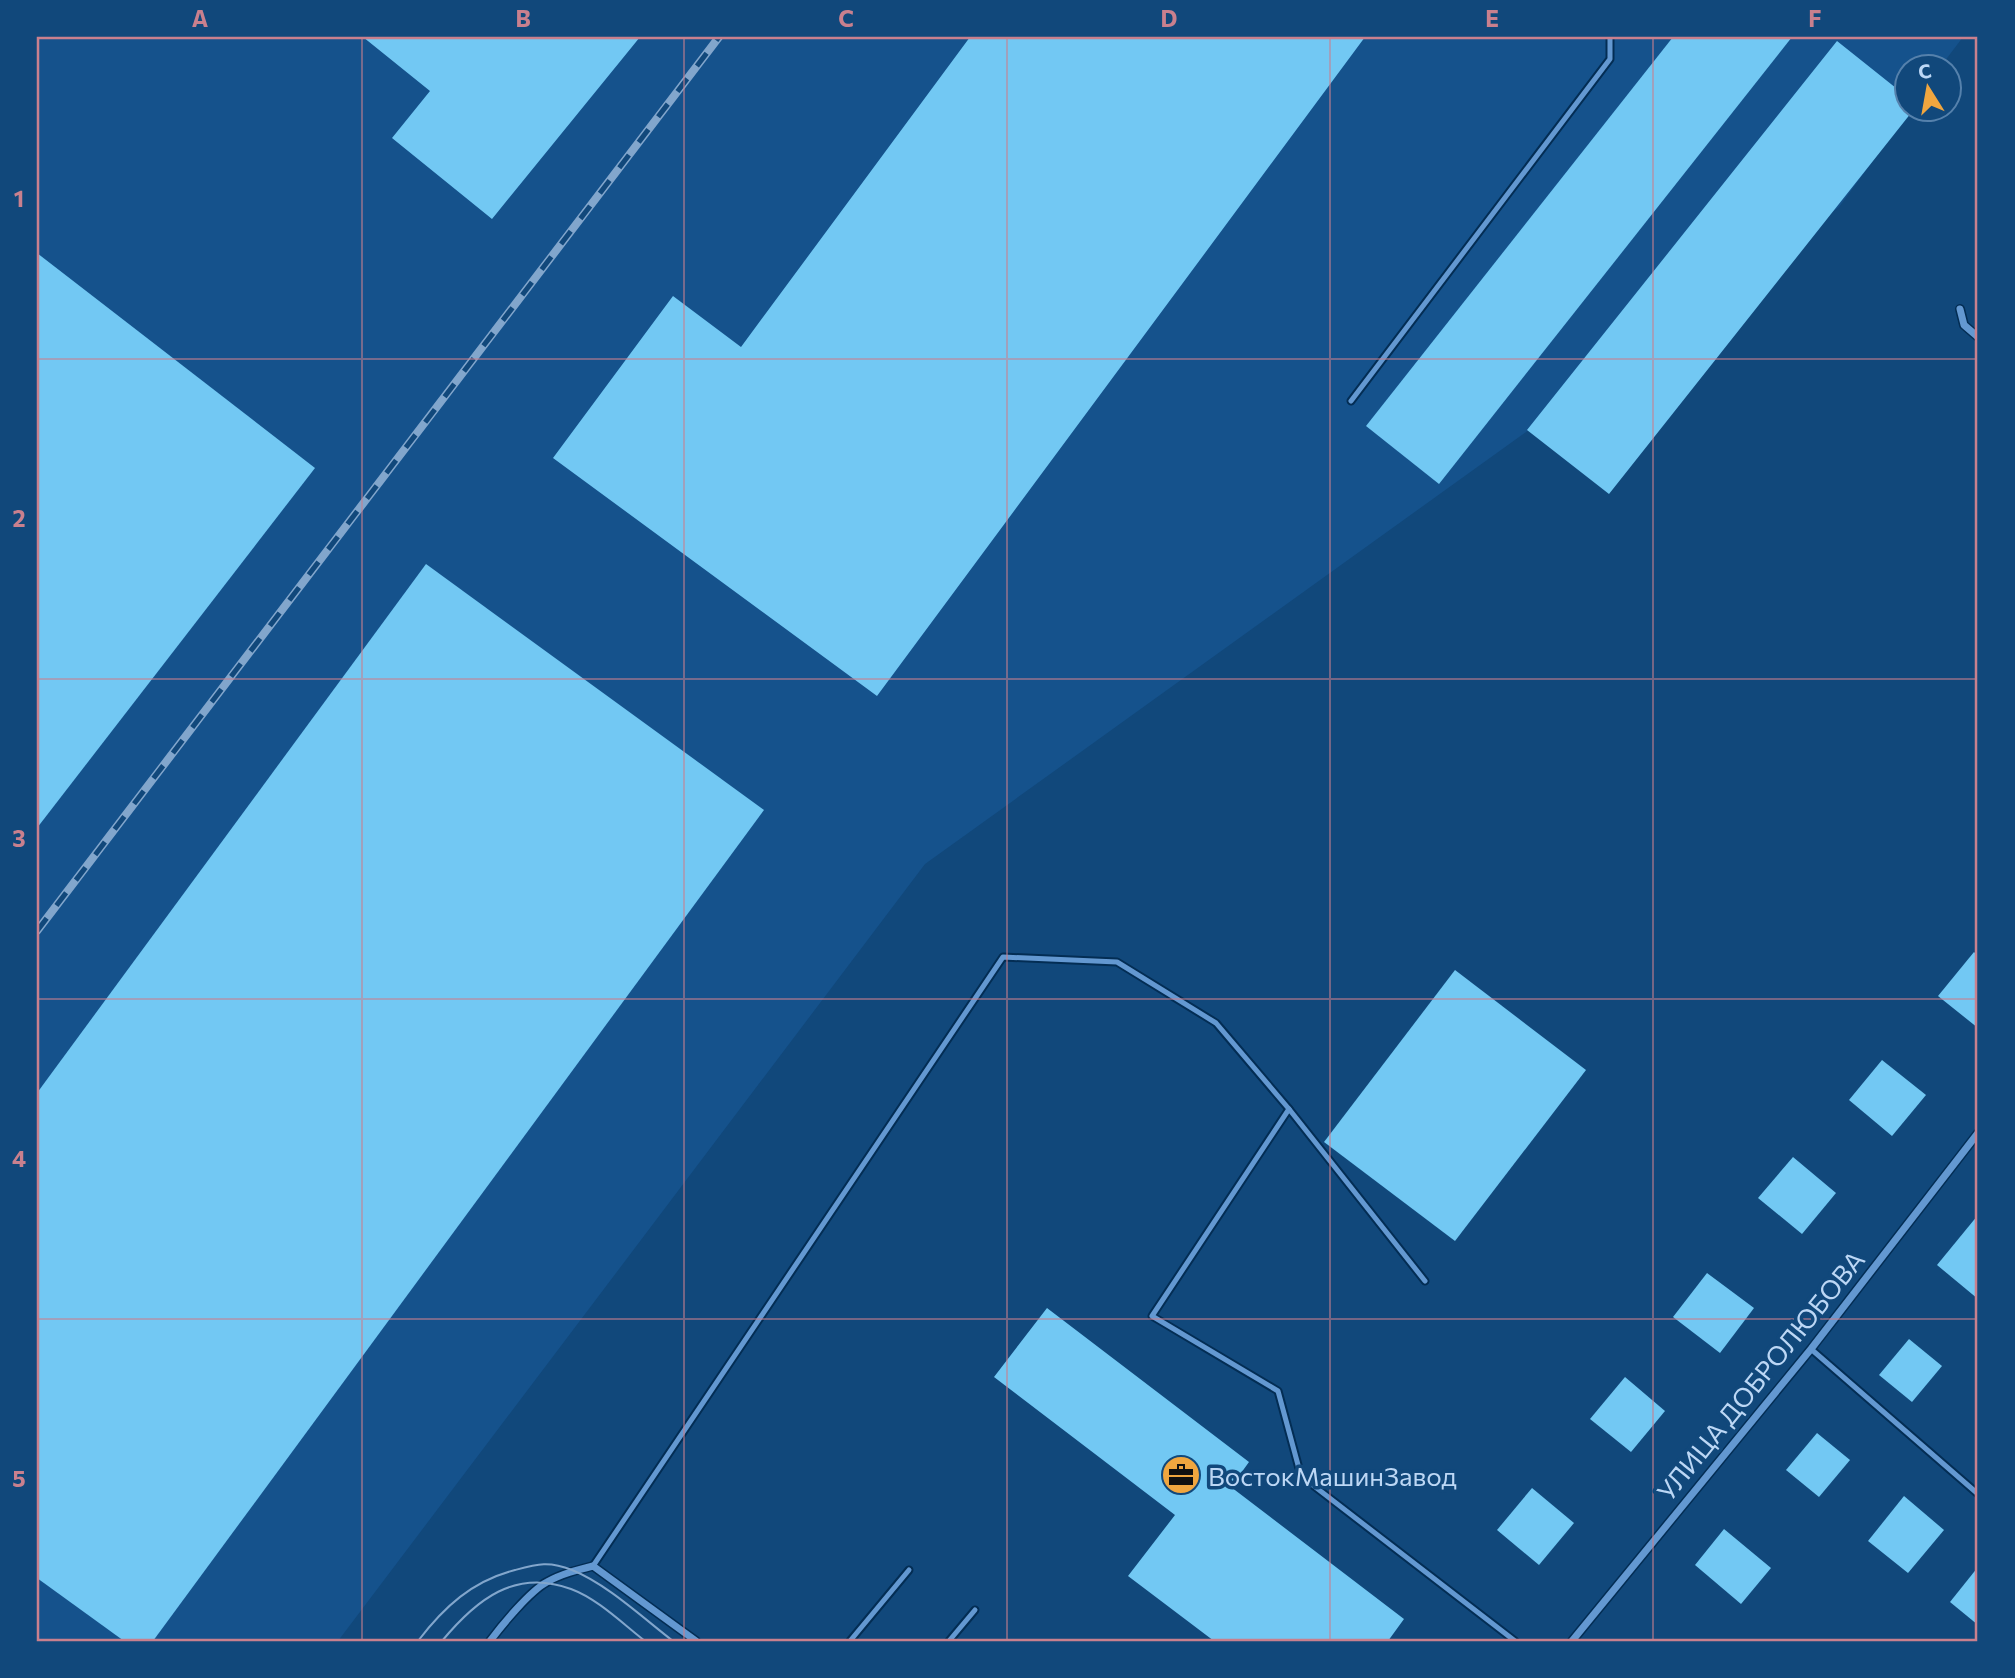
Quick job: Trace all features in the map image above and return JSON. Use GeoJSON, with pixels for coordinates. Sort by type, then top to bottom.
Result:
{"type":"FeatureCollection","features":[{"type":"Feature","properties":{"kind":"street"},"geometry":{"type":"LineString","coordinates":[[1960,309],[1964,325],[1978,337]]}},
{"type":"Feature","properties":{"kind":"street","name":"УЛИЦА ДОБРОЛЮБОВА"},"geometry":{"type":"LineString","coordinates":[[1572,1641],[1811,1349],[1978,1133]]}},
{"type":"Feature","properties":{"kind":"street"},"geometry":{"type":"LineString","coordinates":[[490,1641],[502,1625],[544,1583],[573,1570],[593,1566],[696,1641]]}},
{"type":"Feature","properties":{"kind":"lane"},"geometry":{"type":"LineString","coordinates":[[1351,401],[1610,59],[1610,37]]}},
{"type":"Feature","properties":{"kind":"lane"},"geometry":{"type":"LineString","coordinates":[[593,1566],[1003,957],[1117,962],[1216,1023],[1289,1109],[1425,1281]]}},
{"type":"Feature","properties":{"kind":"lane"},"geometry":{"type":"LineString","coordinates":[[1289,1109],[1152,1316],[1278,1391],[1301,1476],[1516,1641]]}},
{"type":"Feature","properties":{"kind":"lane"},"geometry":{"type":"LineString","coordinates":[[1811,1349],[1978,1494]]}},
{"type":"Feature","properties":{"kind":"lane"},"geometry":{"type":"LineString","coordinates":[[850,1641],[909,1570]]}},
{"type":"Feature","properties":{"kind":"lane"},"geometry":{"type":"LineString","coordinates":[[949,1641],[975,1609]]}},
{"type":"Feature","properties":{"kind":"shaded area"},"geometry":{"type":"Polygon","coordinates":[[[37,37],[1963,37],[1952,52],[1892,52],[1892,122],[1901,122],[1839,207],[925,864],[338,1641],[37,1641],[37,37]]]}},
{"type":"Feature","properties":{"kind":"building"},"geometry":{"type":"Polygon","coordinates":[[[363,37],[640,37],[492,219],[392,138],[430,91],[363,37]]]}},
{"type":"Feature","properties":{"kind":"building"},"geometry":{"type":"Polygon","coordinates":[[[970,37],[1365,37],[877,696],[553,458],[673,296],[741,347],[970,37]]]}},
{"type":"Feature","properties":{"kind":"building"},"geometry":{"type":"Polygon","coordinates":[[[1673,37],[1792,37],[1439,484],[1366,426],[1673,37]]]}},
{"type":"Feature","properties":{"kind":"building"},"geometry":{"type":"Polygon","coordinates":[[[1837,41],[1892,85],[1892,122],[1904,122],[1609,494],[1527,430],[1837,41]]]}},
{"type":"Feature","properties":{"kind":"building"},"geometry":{"type":"Polygon","coordinates":[[[37,253],[315,468],[37,828],[37,253]]]}},
{"type":"Feature","properties":{"kind":"building"},"geometry":{"type":"Polygon","coordinates":[[[426,564],[764,810],[153,1641],[124,1641],[37,1578],[37,1093],[426,564]]]}},
{"type":"Feature","properties":{"kind":"building"},"geometry":{"type":"Polygon","coordinates":[[[1974,952],[1978,956],[1978,1028],[1938,996],[1974,952]]]}},
{"type":"Feature","properties":{"kind":"building"},"geometry":{"type":"Polygon","coordinates":[[[1455,970],[1586,1070],[1455,1241],[1324,1142],[1455,970]]]}},
{"type":"Feature","properties":{"kind":"building"},"geometry":{"type":"Polygon","coordinates":[[[1882,1060],[1926,1095],[1892,1136],[1849,1100],[1882,1060]]]}},
{"type":"Feature","properties":{"kind":"building"},"geometry":{"type":"Polygon","coordinates":[[[1793,1157],[1836,1193],[1802,1234],[1758,1198],[1793,1157]]]}},
{"type":"Feature","properties":{"kind":"building"},"geometry":{"type":"Polygon","coordinates":[[[1978,1215],[1978,1299],[1937,1265],[1978,1215]]]}},
{"type":"Feature","properties":{"kind":"building"},"geometry":{"type":"Polygon","coordinates":[[[1707,1273],[1754,1308],[1720,1353],[1673,1317],[1707,1273]]]}},
{"type":"Feature","properties":{"kind":"building","name":"ВостокМашинЗавод"},"geometry":{"type":"Polygon","coordinates":[[[1047,1308],[1249,1462],[1231,1487],[1404,1619],[1388,1641],[1214,1641],[1128,1576],[1175,1515],[994,1377],[1047,1308]]]}},
{"type":"Feature","properties":{"kind":"building"},"geometry":{"type":"Polygon","coordinates":[[[1909,1339],[1942,1366],[1912,1402],[1879,1375],[1909,1339]]]}},
{"type":"Feature","properties":{"kind":"building"},"geometry":{"type":"Polygon","coordinates":[[[1625,1377],[1665,1411],[1631,1452],[1590,1419],[1625,1377]]]}},
{"type":"Feature","properties":{"kind":"building"},"geometry":{"type":"Polygon","coordinates":[[[1817,1433],[1850,1460],[1819,1497],[1786,1470],[1817,1433]]]}},
{"type":"Feature","properties":{"kind":"building"},"geometry":{"type":"Polygon","coordinates":[[[1532,1488],[1574,1523],[1539,1565],[1497,1530],[1532,1488]]]}},
{"type":"Feature","properties":{"kind":"building"},"geometry":{"type":"Polygon","coordinates":[[[1904,1496],[1944,1530],[1908,1573],[1868,1541],[1904,1496]]]}},
{"type":"Feature","properties":{"kind":"building"},"geometry":{"type":"Polygon","coordinates":[[[1724,1529],[1771,1568],[1741,1604],[1695,1565],[1724,1529]]]}},
{"type":"Feature","properties":{"kind":"building"},"geometry":{"type":"Polygon","coordinates":[[[1978,1567],[1978,1625],[1950,1602],[1978,1567]]]}},
{"type":"Feature","properties":{"kind":"tram line"},"geometry":{"type":"LineString","coordinates":[[418,1641],[449,1606],[472,1588],[500,1575],[544,1564],[557,1565],[585,1576],[624,1602],[673,1641]]}},
{"type":"Feature","properties":{"kind":"tram line"},"geometry":{"type":"LineString","coordinates":[[442,1641],[483,1601],[515,1585],[532,1582],[551,1584],[581,1593],[645,1641]]}},
{"type":"Feature","properties":{"kind":"railway"},"geometry":{"type":"LineString","coordinates":[[37,931],[719,37]]}},
{"type":"Feature","properties":{"kind":"place","name":"ВостокМашинЗавод"},"geometry":{"type":"Point","coordinates":[1181,1475]}}]}
